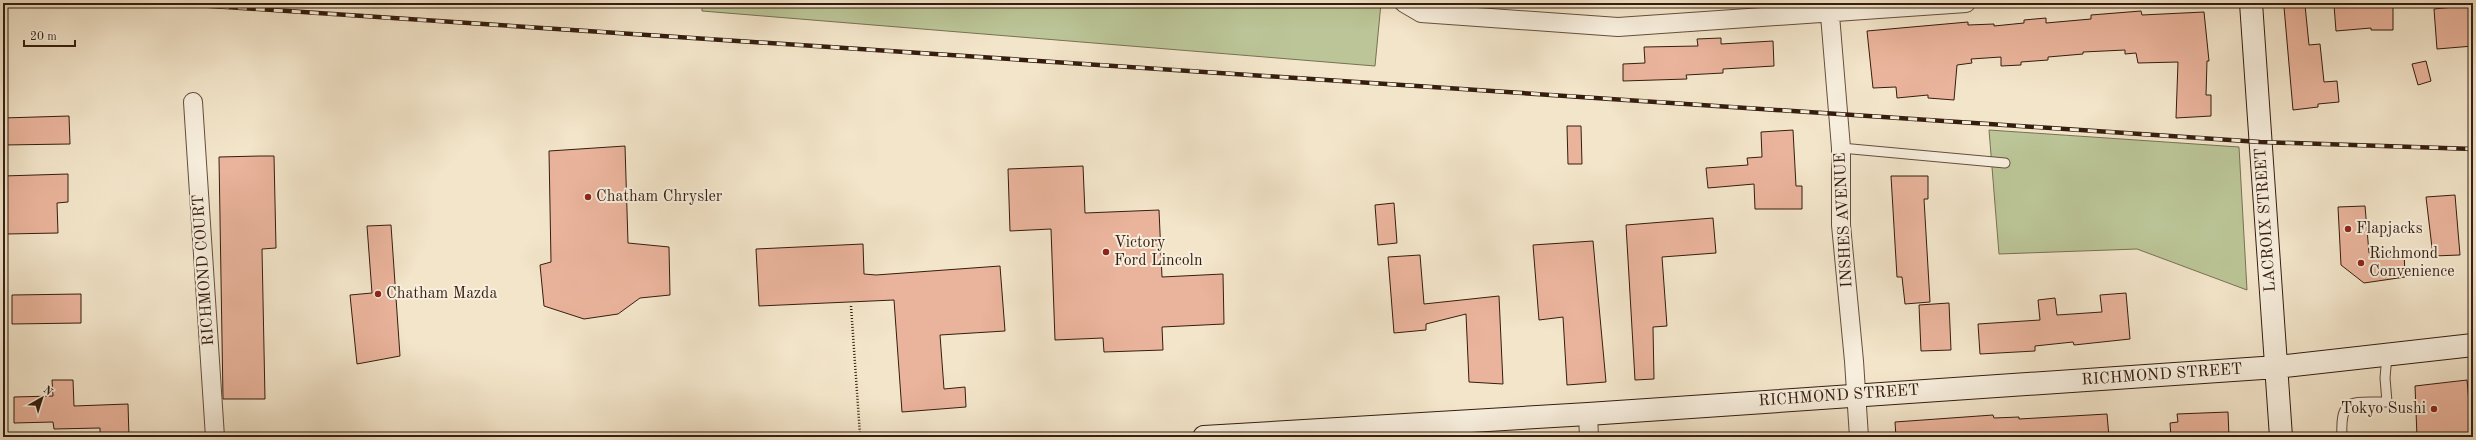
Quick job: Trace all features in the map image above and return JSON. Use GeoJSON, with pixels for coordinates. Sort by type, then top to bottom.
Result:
{"type":"FeatureCollection","features":[{"type":"Feature","properties":{"kind":"main road","name":"LACROIX STREET"},"geometry":{"type":"LineString","coordinates":[[2250,3],[2281,437]]}},
{"type":"Feature","properties":{"kind":"main road","name":"RICHMOND STREET"},"geometry":{"type":"LineString","coordinates":[[1204,437],[1588,414],[2277,367],[2473,345]]}},
{"type":"Feature","properties":{"kind":"street"},"geometry":{"type":"LineString","coordinates":[[1404,3],[1421,13],[1618,27],[1829,8],[1966,3]]}},
{"type":"Feature","properties":{"kind":"street","name":"INSHES AVENUE"},"geometry":{"type":"LineString","coordinates":[[1829,8],[1841,148],[1841,225],[1859,437]]}},
{"type":"Feature","properties":{"kind":"street","name":"RICHMOND COURT"},"geometry":{"type":"LineString","coordinates":[[193,102],[215,437]]}},
{"type":"Feature","properties":{"kind":"street"},"geometry":{"type":"LineString","coordinates":[[1588,414],[1589,437]]}},
{"type":"Feature","properties":{"kind":"lane"},"geometry":{"type":"LineString","coordinates":[[1841,148],[2005,163]]}},
{"type":"Feature","properties":{"kind":"lane"},"geometry":{"type":"LineString","coordinates":[[2342,437],[2341,418],[2347,406],[2353,403],[2387,402],[2385,378],[2387,355]]}},
{"type":"Feature","properties":{"kind":"path"},"geometry":{"type":"LineString","coordinates":[[851,306],[860,435]]}},
{"type":"Feature","properties":{"kind":"green space"},"geometry":{"type":"Polygon","coordinates":[[[702,3],[1381,3],[1375,66],[702,11],[702,3]]]}},
{"type":"Feature","properties":{"kind":"green space"},"geometry":{"type":"Polygon","coordinates":[[[1989,130],[2239,147],[2247,290],[2137,249],[1999,254],[1989,130]]]}},
{"type":"Feature","properties":{"kind":"building"},"geometry":{"type":"Polygon","coordinates":[[[2353,3],[2383,3],[2383,6],[2393,6],[2393,30],[2371,30],[2371,28],[2336,31],[2334,5],[2353,3]]]}},
{"type":"Feature","properties":{"kind":"building"},"geometry":{"type":"Polygon","coordinates":[[[2305,5],[2309,45],[2320,44],[2324,82],[2337,81],[2339,102],[2318,104],[2318,107],[2293,110],[2284,7],[2305,5]]]}},
{"type":"Feature","properties":{"kind":"building"},"geometry":{"type":"Polygon","coordinates":[[[2473,5],[2473,46],[2437,49],[2434,9],[2473,5]]]}},
{"type":"Feature","properties":{"kind":"building"},"geometry":{"type":"Polygon","coordinates":[[[2141,11],[2142,15],[2204,12],[2209,61],[2207,61],[2206,95],[2211,95],[2211,116],[2176,118],[2178,62],[2138,63],[2136,53],[2125,54],[2125,50],[2083,52],[2083,54],[2048,57],[2048,60],[2021,62],[2021,65],[2001,66],[2001,57],[1971,59],[1972,63],[1957,65],[1954,100],[1928,98],[1928,95],[1897,98],[1896,87],[1873,88],[1867,31],[1968,22],[1968,25],[1994,24],[1994,26],[2024,23],[2024,20],[2046,18],[2046,23],[2091,19],[2091,15],[2141,11]]]}},
{"type":"Feature","properties":{"kind":"building"},"geometry":{"type":"Polygon","coordinates":[[[1721,38],[1721,44],[1773,41],[1774,66],[1723,69],[1723,73],[1686,75],[1687,79],[1623,81],[1623,64],[1645,63],[1644,47],[1698,46],[1697,39],[1721,38]]]}},
{"type":"Feature","properties":{"kind":"building"},"geometry":{"type":"Polygon","coordinates":[[[2426,61],[2431,81],[2418,85],[2412,64],[2426,61]]]}},
{"type":"Feature","properties":{"kind":"building"},"geometry":{"type":"Polygon","coordinates":[[[69,116],[70,144],[3,145],[3,118],[69,116]]]}},
{"type":"Feature","properties":{"kind":"building"},"geometry":{"type":"Polygon","coordinates":[[[1567,126],[1581,126],[1582,164],[1568,164],[1567,126]]]}},
{"type":"Feature","properties":{"kind":"building"},"geometry":{"type":"Polygon","coordinates":[[[1793,130],[1796,186],[1802,186],[1802,209],[1755,209],[1754,184],[1708,188],[1706,168],[1748,165],[1747,158],[1762,157],[1761,132],[1793,130]]]}},
{"type":"Feature","properties":{"kind":"building","name":"Chatham Chrysler"},"geometry":{"type":"Polygon","coordinates":[[[625,146],[628,243],[669,247],[670,295],[640,298],[618,314],[584,319],[544,306],[540,265],[551,262],[549,151],[625,146]]]}},
{"type":"Feature","properties":{"kind":"building"},"geometry":{"type":"Polygon","coordinates":[[[274,156],[276,248],[262,249],[265,399],[223,399],[219,157],[274,156]]]}},
{"type":"Feature","properties":{"kind":"building","name":"Victory Ford Lincoln"},"geometry":{"type":"Polygon","coordinates":[[[1083,166],[1085,213],[1159,210],[1162,277],[1223,274],[1224,324],[1162,327],[1163,350],[1104,352],[1103,338],[1055,340],[1051,229],[1010,231],[1008,169],[1083,166]]]}},
{"type":"Feature","properties":{"kind":"building"},"geometry":{"type":"Polygon","coordinates":[[[68,174],[68,202],[57,203],[58,233],[6,234],[3,176],[68,174]]]}},
{"type":"Feature","properties":{"kind":"building"},"geometry":{"type":"Polygon","coordinates":[[[1891,176],[1928,176],[1928,199],[1924,199],[1930,302],[1905,304],[1902,277],[1897,277],[1891,176]]]}},
{"type":"Feature","properties":{"kind":"building"},"geometry":{"type":"Polygon","coordinates":[[[2455,195],[2460,255],[2433,256],[2426,197],[2455,195]]]}},
{"type":"Feature","properties":{"kind":"building"},"geometry":{"type":"Polygon","coordinates":[[[1394,203],[1397,243],[1378,245],[1375,205],[1394,203]]]}},
{"type":"Feature","properties":{"kind":"building"},"geometry":{"type":"Polygon","coordinates":[[[2365,206],[2369,253],[2404,250],[2405,277],[2364,283],[2341,265],[2338,207],[2365,206]]]}},
{"type":"Feature","properties":{"kind":"building"},"geometry":{"type":"Polygon","coordinates":[[[1713,218],[1716,253],[1662,257],[1667,326],[1653,327],[1654,379],[1635,380],[1626,225],[1713,218]]]}},
{"type":"Feature","properties":{"kind":"building","name":"Chatham Mazda"},"geometry":{"type":"Polygon","coordinates":[[[391,225],[400,356],[357,364],[350,295],[372,293],[367,226],[391,225]]]}},
{"type":"Feature","properties":{"kind":"building"},"geometry":{"type":"Polygon","coordinates":[[[1593,241],[1606,382],[1567,385],[1563,317],[1539,320],[1533,245],[1593,241]]]}},
{"type":"Feature","properties":{"kind":"building"},"geometry":{"type":"Polygon","coordinates":[[[863,244],[864,274],[876,275],[1000,266],[1005,331],[940,335],[944,389],[965,387],[966,407],[902,412],[894,300],[759,306],[756,249],[863,244]]]}},
{"type":"Feature","properties":{"kind":"building"},"geometry":{"type":"Polygon","coordinates":[[[1420,255],[1424,304],[1499,296],[1503,384],[1469,382],[1466,314],[1426,324],[1426,330],[1394,333],[1388,257],[1420,255]]]}},
{"type":"Feature","properties":{"kind":"building"},"geometry":{"type":"Polygon","coordinates":[[[2126,293],[2130,339],[2074,345],[2073,342],[2035,346],[2035,351],[1980,354],[1978,324],[2040,320],[2038,300],[2055,298],[2057,315],[2102,312],[2100,295],[2126,293]]]}},
{"type":"Feature","properties":{"kind":"building"},"geometry":{"type":"Polygon","coordinates":[[[81,294],[81,323],[12,324],[12,295],[81,294]]]}},
{"type":"Feature","properties":{"kind":"building"},"geometry":{"type":"Polygon","coordinates":[[[1949,303],[1951,350],[1921,351],[1919,305],[1949,303]]]}},
{"type":"Feature","properties":{"kind":"building"},"geometry":{"type":"Polygon","coordinates":[[[52,380],[73,380],[74,406],[128,404],[129,437],[100,437],[100,428],[54,429],[53,422],[14,423],[14,397],[53,396],[52,380]]]}},
{"type":"Feature","properties":{"kind":"building"},"geometry":{"type":"Polygon","coordinates":[[[2467,380],[2472,437],[2417,437],[2415,386],[2467,380]]]}},
{"type":"Feature","properties":{"kind":"building"},"geometry":{"type":"Polygon","coordinates":[[[2228,412],[2229,437],[2171,437],[2170,423],[2178,422],[2177,414],[2228,412]]]}},
{"type":"Feature","properties":{"kind":"building"},"geometry":{"type":"Polygon","coordinates":[[[2107,414],[2109,437],[1896,437],[1895,422],[1993,415],[1994,418],[2019,417],[2019,419],[2107,414]]]}},
{"type":"Feature","properties":{"kind":"railway"},"geometry":{"type":"LineString","coordinates":[[166,3],[2260,142],[2473,149]]}},
{"type":"Feature","properties":{"kind":"place","name":"Chatham Chrysler"},"geometry":{"type":"Point","coordinates":[588,197]}},
{"type":"Feature","properties":{"kind":"place","name":"Flapjacks"},"geometry":{"type":"Point","coordinates":[2348,229]}},
{"type":"Feature","properties":{"kind":"place","name":"Victory Ford Lincoln"},"geometry":{"type":"Point","coordinates":[1106,252]}},
{"type":"Feature","properties":{"kind":"place","name":"Richmond Convenience"},"geometry":{"type":"Point","coordinates":[2361,263]}},
{"type":"Feature","properties":{"kind":"place","name":"Chatham Mazda"},"geometry":{"type":"Point","coordinates":[378,294]}},
{"type":"Feature","properties":{"kind":"place","name":"Tokyo Sushi"},"geometry":{"type":"Point","coordinates":[2434,409]}}]}
